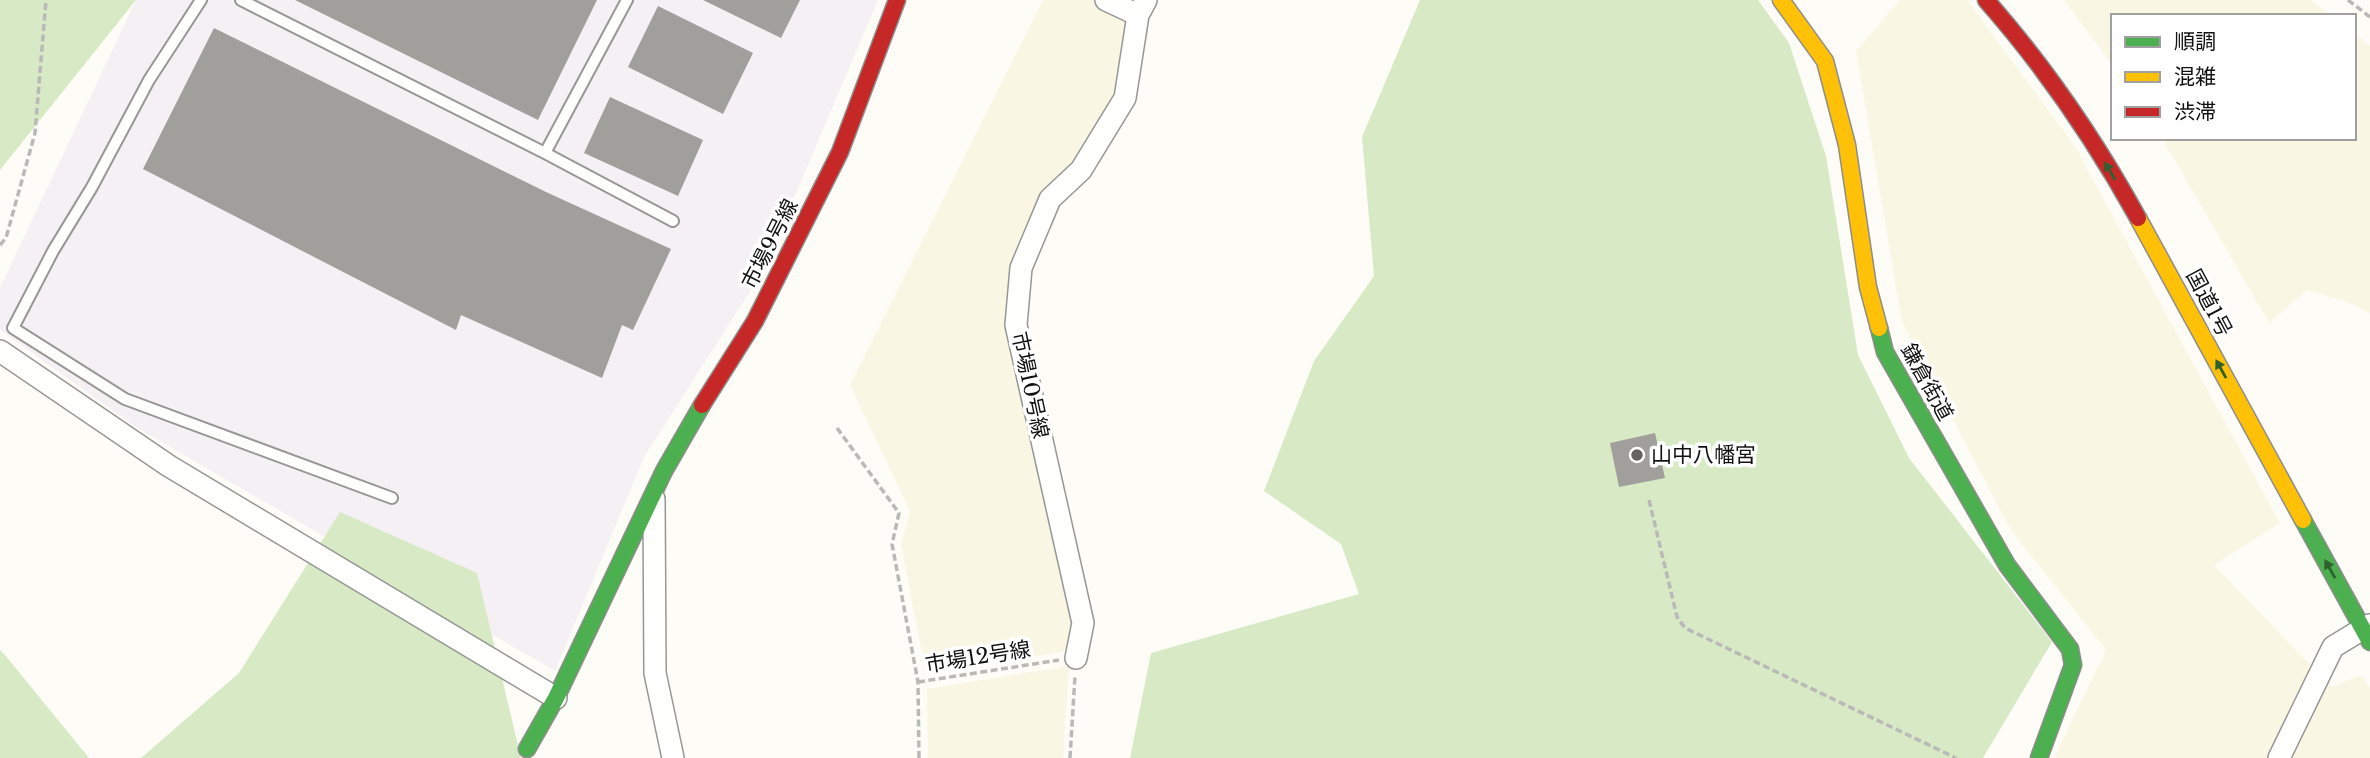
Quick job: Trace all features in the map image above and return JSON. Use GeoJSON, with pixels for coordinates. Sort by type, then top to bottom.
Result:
{"type":"FeatureCollection","features":[{"type":"Feature","properties":{"kind":"main road","name":"市場9号線"},"geometry":{"type":"LineString","coordinates":[[527,748],[556,698],[664,471],[704,401],[755,321],[840,152],[897,0]]}},
{"type":"Feature","properties":{"kind":"main road","name":"鎌倉街道"},"geometry":{"type":"LineString","coordinates":[[1781,0],[1825,61],[1847,145],[1868,287],[1885,352],[2007,565],[2070,649],[2073,665],[2039,758]]}},
{"type":"Feature","properties":{"kind":"main road","name":"国道1号"},"geometry":{"type":"LineString","coordinates":[[1986,0],[2042,70],[2095,146],[2156,249],[2368,632]]}},
{"type":"Feature","properties":{"kind":"street"},"geometry":{"type":"LineString","coordinates":[[1106,0],[1142,7]]}},
{"type":"Feature","properties":{"kind":"street","name":"市場10号線"},"geometry":{"type":"LineString","coordinates":[[1076,658],[1083,623],[1016,325],[1021,268],[1050,199],[1081,170],[1125,98],[1142,7]]}},
{"type":"Feature","properties":{"kind":"street"},"geometry":{"type":"LineString","coordinates":[[0,351],[169,466],[556,698]]}},
{"type":"Feature","properties":{"kind":"street"},"geometry":{"type":"LineString","coordinates":[[654,495],[655,673],[673,758]]}},
{"type":"Feature","properties":{"kind":"street"},"geometry":{"type":"LineString","coordinates":[[2279,758],[2333,647],[2368,632]]}},
{"type":"Feature","properties":{"kind":"lane"},"geometry":{"type":"LineString","coordinates":[[201,0],[149,80],[92,187],[53,250],[13,328],[125,399],[392,498]]}},
{"type":"Feature","properties":{"kind":"lane"},"geometry":{"type":"LineString","coordinates":[[241,0],[545,153],[673,221]]}},
{"type":"Feature","properties":{"kind":"lane"},"geometry":{"type":"LineString","coordinates":[[545,153],[627,0]]}},
{"type":"Feature","properties":{"kind":"path"},"geometry":{"type":"LineString","coordinates":[[0,245],[6,237],[35,133],[47,0]]}},
{"type":"Feature","properties":{"kind":"path"},"geometry":{"type":"LineString","coordinates":[[2348,0],[2370,17]]}},
{"type":"Feature","properties":{"kind":"path"},"geometry":{"type":"LineString","coordinates":[[837,428],[899,513],[892,544],[918,682]]}},
{"type":"Feature","properties":{"kind":"path"},"geometry":{"type":"LineString","coordinates":[[1649,500],[1677,617],[1685,628],[1956,758]]}},
{"type":"Feature","properties":{"kind":"path"},"geometry":{"type":"LineString","coordinates":[[1070,758],[1076,658]]}},
{"type":"Feature","properties":{"kind":"path","name":"市場12号線"},"geometry":{"type":"LineString","coordinates":[[919,758],[918,682],[1076,658]]}},
{"type":"Feature","properties":{"kind":"shaded area"},"geometry":{"type":"Polygon","coordinates":[[[136,0],[878,0],[762,273],[644,457],[555,671],[136,427],[0,330],[0,288],[136,0]]]}},
{"type":"Feature","properties":{"kind":"shaded area"},"geometry":{"type":"Polygon","coordinates":[[[1043,0],[1131,0],[1113,94],[1074,162],[1037,198],[1014,256],[1005,317],[1073,619],[1068,651],[926,673],[901,545],[910,511],[850,385],[1043,0]]]}},
{"type":"Feature","properties":{"kind":"shaded area"},"geometry":{"type":"Polygon","coordinates":[[[1900,0],[1967,0],[2074,145],[2280,523],[2214,565],[2332,687],[2361,675],[2370,688],[2370,758],[2054,758],[2106,650],[2010,529],[1902,322],[1856,51],[1900,0]]]}},
{"type":"Feature","properties":{"kind":"shaded area"},"geometry":{"type":"Polygon","coordinates":[[[2064,0],[2311,0],[2328,14],[2111,14],[2111,63],[2064,0]]]}},
{"type":"Feature","properties":{"kind":"shaded area"},"geometry":{"type":"Polygon","coordinates":[[[2356,35],[2370,46],[2370,313],[2347,302],[2307,290],[2269,323],[2163,140],[2356,140],[2356,35]]]}},
{"type":"Feature","properties":{"kind":"shaded area"},"geometry":{"type":"Polygon","coordinates":[[[1069,666],[1063,758],[928,758],[927,689],[1069,666]]]}},
{"type":"Feature","properties":{"kind":"green space"},"geometry":{"type":"Polygon","coordinates":[[[0,0],[136,0],[0,170],[0,0]]]}},
{"type":"Feature","properties":{"kind":"green space"},"geometry":{"type":"Polygon","coordinates":[[[1420,0],[1758,0],[1789,43],[1826,156],[1858,355],[1909,458],[2052,642],[1983,758],[1130,758],[1151,653],[1359,594],[1341,544],[1264,491],[1314,361],[1374,276],[1362,137],[1420,0]]]}},
{"type":"Feature","properties":{"kind":"green space"},"geometry":{"type":"Polygon","coordinates":[[[340,512],[477,573],[521,758],[141,758],[239,673],[340,512]]]}},
{"type":"Feature","properties":{"kind":"green space"},"geometry":{"type":"Polygon","coordinates":[[[0,650],[5,655],[89,758],[0,758],[0,650]]]}},
{"type":"Feature","properties":{"kind":"building"},"geometry":{"type":"Polygon","coordinates":[[[295,0],[597,0],[538,120],[295,0]]]}},
{"type":"Feature","properties":{"kind":"building"},"geometry":{"type":"Polygon","coordinates":[[[703,0],[800,0],[781,38],[703,0]]]}},
{"type":"Feature","properties":{"kind":"building"},"geometry":{"type":"Polygon","coordinates":[[[658,6],[753,53],[723,114],[628,67],[658,6]]]}},
{"type":"Feature","properties":{"kind":"building"},"geometry":{"type":"Polygon","coordinates":[[[214,28],[546,192],[671,249],[633,330],[622,325],[602,378],[461,315],[456,330],[143,169],[214,28]]]}},
{"type":"Feature","properties":{"kind":"building"},"geometry":{"type":"Polygon","coordinates":[[[610,97],[703,140],[678,196],[584,153],[610,97]]]}},
{"type":"Feature","properties":{"kind":"building"},"geometry":{"type":"Polygon","coordinates":[[[1655,433],[1665,478],[1619,487],[1610,443],[1655,433]]]}},
{"type":"Feature","properties":{"kind":"traffic: fast"},"geometry":{"type":"LineString","coordinates":[[1879,328],[1885,352],[2007,565],[2070,649],[2073,665],[2039,758]]}},
{"type":"Feature","properties":{"kind":"traffic: fast"},"geometry":{"type":"LineString","coordinates":[[527,749],[556,698],[664,471],[702,405]]}},
{"type":"Feature","properties":{"kind":"traffic: fast"},"geometry":{"type":"LineString","coordinates":[[2303,520],[2370,642]]}},
{"type":"Feature","properties":{"kind":"traffic: slow"},"geometry":{"type":"LineString","coordinates":[[1781,0],[1825,61],[1847,145],[1868,287],[1879,328]]}},
{"type":"Feature","properties":{"kind":"traffic: slow"},"geometry":{"type":"LineString","coordinates":[[2138,218],[2303,520]]}},
{"type":"Feature","properties":{"kind":"traffic: jam"},"geometry":{"type":"LineString","coordinates":[[702,405],[755,321],[840,152],[897,0]]}},
{"type":"Feature","properties":{"kind":"traffic: jam"},"geometry":{"type":"LineString","coordinates":[[1986,0],[2029,51],[2068,105],[2138,218]]}},
{"type":"Feature","properties":{"kind":"place","name":"山中八幡宮"},"geometry":{"type":"Point","coordinates":[1637,455]}}]}
